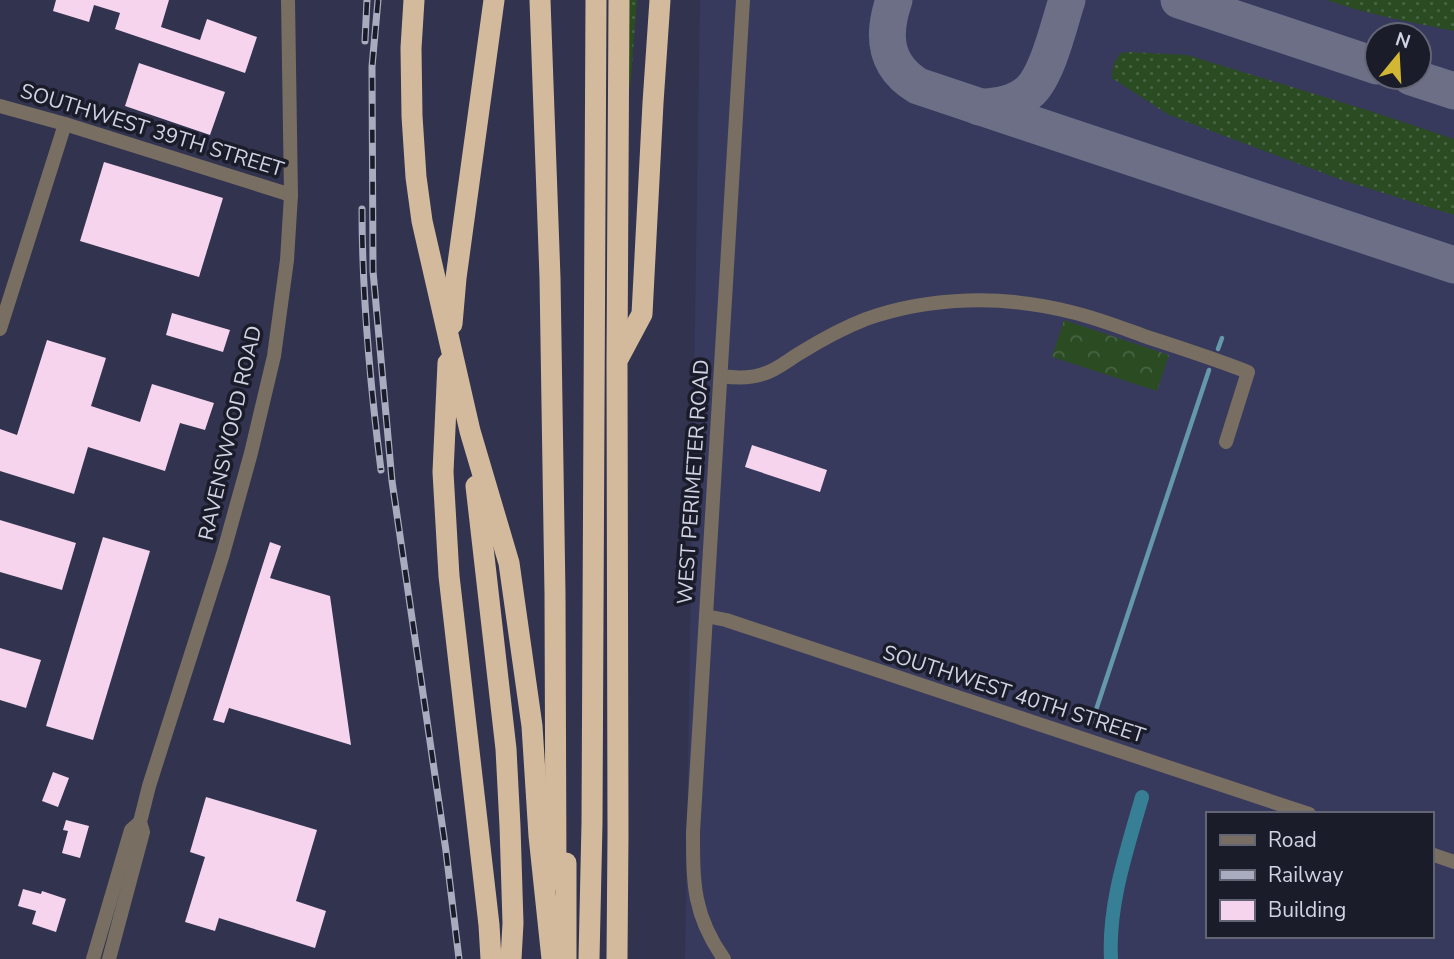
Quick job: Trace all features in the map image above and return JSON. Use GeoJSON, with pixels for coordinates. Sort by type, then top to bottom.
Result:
{"type":"FeatureCollection","features":[{"type":"Feature","properties":{"kind":"highway"},"geometry":{"type":"LineString","coordinates":[[414,0],[411,62],[413,128],[422,221],[470,432],[509,563],[532,726],[539,836],[554,959]]}},
{"type":"Feature","properties":{"kind":"highway"},"geometry":{"type":"LineString","coordinates":[[491,959],[449,576],[443,472],[446,380],[456,278],[494,0]]}},
{"type":"Feature","properties":{"kind":"highway"},"geometry":{"type":"LineString","coordinates":[[540,0],[550,278],[555,580],[554,959]]}},
{"type":"Feature","properties":{"kind":"highway"},"geometry":{"type":"LineString","coordinates":[[552,0],[566,575],[566,959]]}},
{"type":"Feature","properties":{"kind":"highway"},"geometry":{"type":"LineString","coordinates":[[589,959],[596,0]]}},
{"type":"Feature","properties":{"kind":"highway"},"geometry":{"type":"LineString","coordinates":[[617,959],[619,0]]}},
{"type":"Feature","properties":{"kind":"highway"},"geometry":{"type":"LineString","coordinates":[[617,362],[642,314],[660,0]]}},
{"type":"Feature","properties":{"kind":"highway"},"geometry":{"type":"LineString","coordinates":[[470,432],[506,749],[513,923],[511,959]]}},
{"type":"Feature","properties":{"kind":"street","name":"RAVENSWOOD ROAD"},"geometry":{"type":"LineString","coordinates":[[109,959],[143,832],[140,822],[149,786],[223,555],[254,443],[274,356],[287,260],[291,195],[288,0]]}},
{"type":"Feature","properties":{"kind":"street","name":"WEST PERIMETER ROAD"},"geometry":{"type":"LineString","coordinates":[[724,959],[708,931],[698,904],[693,876],[695,798],[743,0]]}},
{"type":"Feature","properties":{"kind":"street","name":"SOUTHWEST 39TH STREET"},"geometry":{"type":"LineString","coordinates":[[0,106],[291,195]]}},
{"type":"Feature","properties":{"kind":"street"},"geometry":{"type":"LineString","coordinates":[[0,329],[65,124]]}},
{"type":"Feature","properties":{"kind":"street"},"geometry":{"type":"LineString","coordinates":[[721,376],[739,378],[771,371],[816,343],[877,316],[927,305],[985,300],[1028,303],[1074,312],[1248,372],[1226,442]]}},
{"type":"Feature","properties":{"kind":"street","name":"SOUTHWEST 40TH STREET"},"geometry":{"type":"LineString","coordinates":[[706,615],[1303,812]]}},
{"type":"Feature","properties":{"kind":"street","name":"RAVENSWOOD ROAD"},"geometry":{"type":"LineString","coordinates":[[93,959],[131,830],[140,822]]}},
{"type":"Feature","properties":{"kind":"street"},"geometry":{"type":"LineString","coordinates":[[1433,856],[1454,862]]}},
{"type":"Feature","properties":{"kind":"shaded area"},"geometry":{"type":"Polygon","coordinates":[[[700,0],[1454,0],[1454,959],[685,959],[700,0]]]}},
{"type":"Feature","properties":{"kind":"green space"},"geometry":{"type":"Polygon","coordinates":[[[624,0],[637,0],[630,92],[624,0]]]}},
{"type":"Feature","properties":{"kind":"green space"},"geometry":{"type":"Polygon","coordinates":[[[1327,0],[1454,0],[1454,31],[1433,27],[1433,21],[1407,21],[1327,0]]]}},
{"type":"Feature","properties":{"kind":"green space"},"geometry":{"type":"Polygon","coordinates":[[[1121,53],[1187,55],[1454,139],[1454,215],[1342,180],[1169,115],[1112,78],[1114,65],[1121,53]]]}},
{"type":"Feature","properties":{"kind":"green space"},"geometry":{"type":"Polygon","coordinates":[[[1064,320],[1169,355],[1157,391],[1052,357],[1064,320]]]}},
{"type":"Feature","properties":{"kind":"building"},"geometry":{"type":"Polygon","coordinates":[[[56,0],[169,0],[161,27],[200,40],[207,19],[257,37],[245,73],[115,29],[120,13],[94,5],[89,22],[53,11],[56,0]]]}},
{"type":"Feature","properties":{"kind":"building"},"geometry":{"type":"Polygon","coordinates":[[[139,63],[225,92],[210,135],[125,106],[139,63]]]}},
{"type":"Feature","properties":{"kind":"building"},"geometry":{"type":"Polygon","coordinates":[[[104,162],[223,198],[199,277],[80,241],[104,162]]]}},
{"type":"Feature","properties":{"kind":"building"},"geometry":{"type":"Polygon","coordinates":[[[172,313],[230,330],[223,352],[166,335],[172,313]]]}},
{"type":"Feature","properties":{"kind":"building"},"geometry":{"type":"Polygon","coordinates":[[[47,340],[106,358],[91,406],[140,422],[152,384],[214,403],[205,430],[180,423],[165,471],[88,447],[74,494],[0,471],[0,429],[17,435],[47,340]]]}},
{"type":"Feature","properties":{"kind":"building"},"geometry":{"type":"Polygon","coordinates":[[[752,445],[827,470],[820,492],[745,467],[752,445]]]}},
{"type":"Feature","properties":{"kind":"building"},"geometry":{"type":"Polygon","coordinates":[[[0,520],[76,543],[62,590],[0,572],[0,520]]]}},
{"type":"Feature","properties":{"kind":"building"},"geometry":{"type":"Polygon","coordinates":[[[103,537],[150,551],[93,740],[46,726],[103,537]]]}},
{"type":"Feature","properties":{"kind":"building"},"geometry":{"type":"Polygon","coordinates":[[[270,542],[281,546],[270,578],[330,596],[351,745],[229,708],[224,723],[213,720],[270,542]]]}},
{"type":"Feature","properties":{"kind":"building"},"geometry":{"type":"Polygon","coordinates":[[[0,648],[41,660],[26,708],[0,700],[0,648]]]}},
{"type":"Feature","properties":{"kind":"building"},"geometry":{"type":"Polygon","coordinates":[[[53,772],[69,778],[58,807],[42,801],[53,772]]]}},
{"type":"Feature","properties":{"kind":"building"},"geometry":{"type":"Polygon","coordinates":[[[206,797],[317,830],[296,901],[326,911],[315,948],[219,918],[215,931],[185,922],[205,857],[190,852],[206,797]]]}},
{"type":"Feature","properties":{"kind":"building"},"geometry":{"type":"Polygon","coordinates":[[[66,820],[89,826],[80,858],[62,853],[68,831],[63,830],[66,820]]]}},
{"type":"Feature","properties":{"kind":"building"},"geometry":{"type":"Polygon","coordinates":[[[23,889],[41,894],[42,891],[66,899],[56,932],[32,924],[36,911],[18,906],[23,889]]]}},
{"type":"Feature","properties":{"kind":"waterway"},"geometry":{"type":"LineString","coordinates":[[1218,349],[1222,338]]}},
{"type":"Feature","properties":{"kind":"waterway"},"geometry":{"type":"LineString","coordinates":[[1092,722],[1209,370]]}},
{"type":"Feature","properties":{"kind":"waterway"},"geometry":{"type":"LineString","coordinates":[[1111,959],[1112,918],[1142,797]]}},
{"type":"Feature","properties":{"kind":"taxiway"},"geometry":{"type":"LineString","coordinates":[[894,0],[887,37],[892,59],[898,69],[918,86],[1454,265]]}},
{"type":"Feature","properties":{"kind":"taxiway"},"geometry":{"type":"LineString","coordinates":[[979,107],[1012,102],[1030,91],[1048,61],[1067,0]]}},
{"type":"Feature","properties":{"kind":"taxiway"},"geometry":{"type":"LineString","coordinates":[[1179,0],[1363,61]]}},
{"type":"Feature","properties":{"kind":"taxiway"},"geometry":{"type":"LineString","coordinates":[[1433,84],[1454,91]]}},
{"type":"Feature","properties":{"kind":"railway"},"geometry":{"type":"LineString","coordinates":[[365,41],[367,0]]}},
{"type":"Feature","properties":{"kind":"railway"},"geometry":{"type":"LineString","coordinates":[[378,0],[372,67],[373,271],[392,481],[446,851],[459,959]]}},
{"type":"Feature","properties":{"kind":"railway"},"geometry":{"type":"LineString","coordinates":[[362,209],[367,340],[381,470]]}}]}
